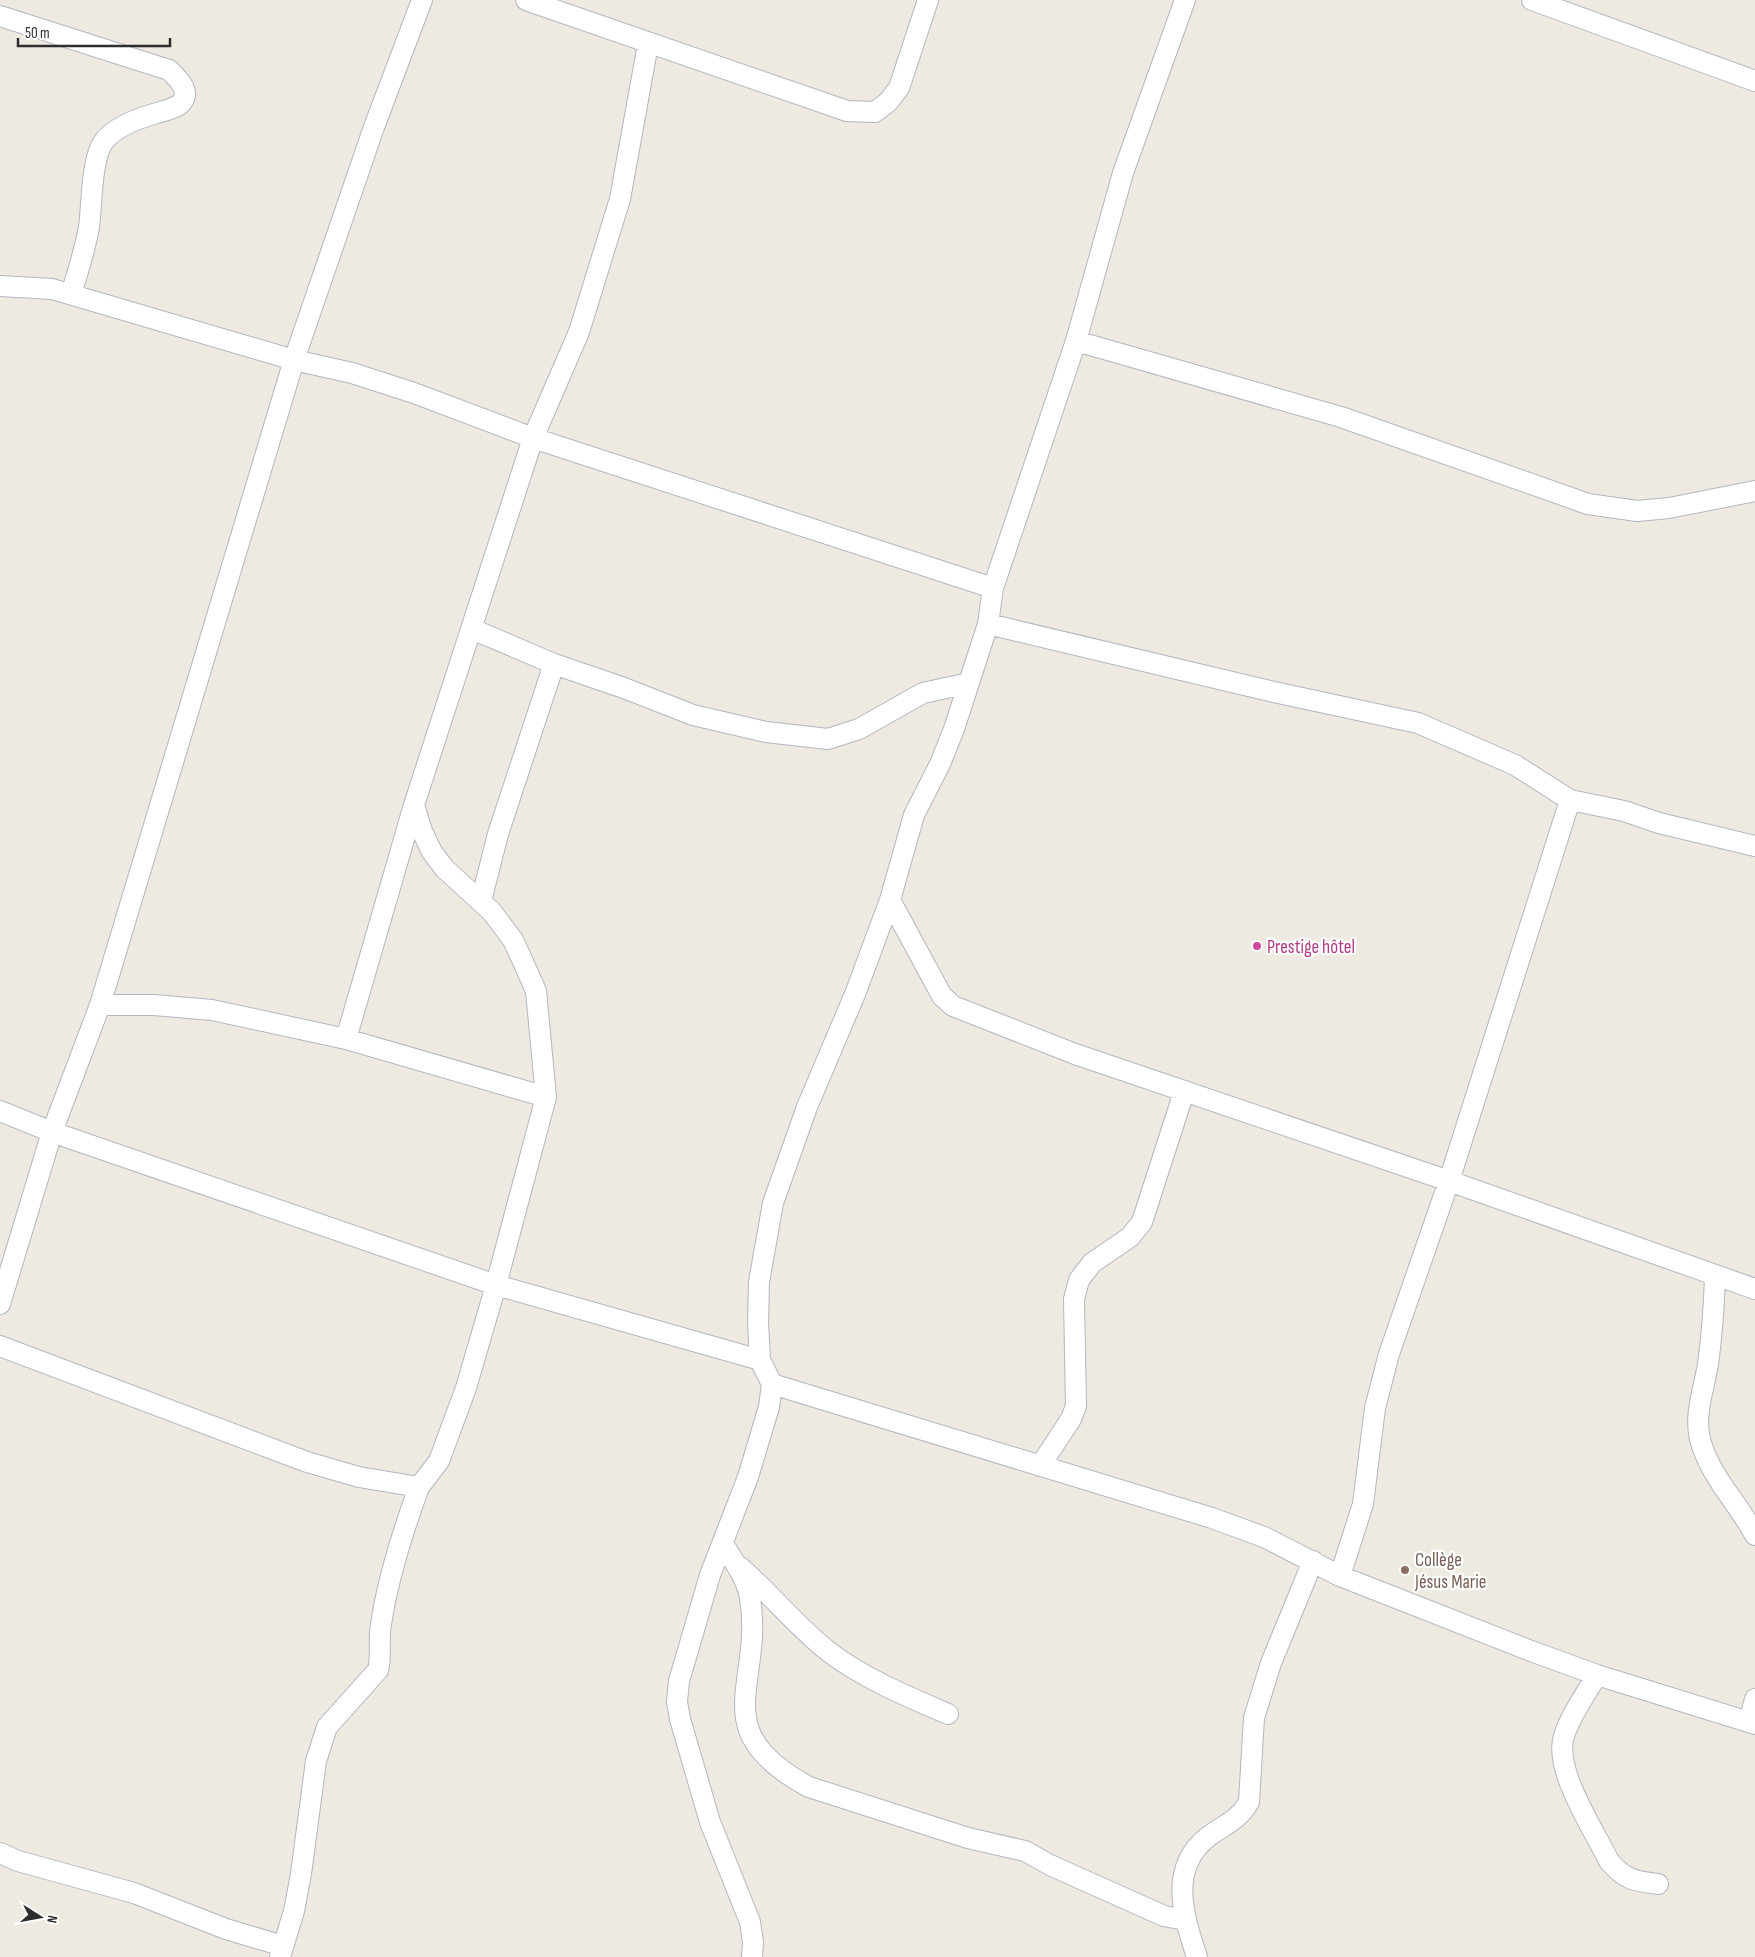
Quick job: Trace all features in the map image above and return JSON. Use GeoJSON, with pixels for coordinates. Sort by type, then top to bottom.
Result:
{"type":"FeatureCollection","features":[{"type":"Feature","properties":{"kind":"street"},"geometry":{"type":"LineString","coordinates":[[0,1304],[52,1132],[100,1005],[294,360],[374,127],[422,0]]}},
{"type":"Feature","properties":{"kind":"street"},"geometry":{"type":"LineString","coordinates":[[526,0],[648,44],[847,111],[875,112],[888,102],[899,88],[928,0]]}},
{"type":"Feature","properties":{"kind":"street"},"geometry":{"type":"LineString","coordinates":[[752,1957],[753,1942],[750,1922],[710,1822],[677,1702],[679,1681],[688,1645],[764,1430],[772,1384],[760,1360],[758,1322],[759,1282],[772,1203],[807,1107],[855,994],[890,900],[914,815],[940,764],[969,683],[988,624],[993,588],[1076,341],[1123,173],[1185,0]]}},
{"type":"Feature","properties":{"kind":"street"},"geometry":{"type":"LineString","coordinates":[[1532,0],[1755,81]]}},
{"type":"Feature","properties":{"kind":"street"},"geometry":{"type":"LineString","coordinates":[[0,16],[169,70],[182,83],[184,94],[182,102],[171,109],[137,119],[104,140],[100,148],[92,183],[89,227],[82,260],[71,294]]}},
{"type":"Feature","properties":{"kind":"street"},"geometry":{"type":"LineString","coordinates":[[346,1039],[414,805],[533,438],[579,332],[620,199],[648,44]]}},
{"type":"Feature","properties":{"kind":"street"},"geometry":{"type":"LineString","coordinates":[[0,286],[52,289],[294,360],[352,373],[414,392],[533,438],[993,588]]}},
{"type":"Feature","properties":{"kind":"street"},"geometry":{"type":"LineString","coordinates":[[1076,341],[1340,417],[1588,504],[1637,511],[1669,508],[1755,491]]}},
{"type":"Feature","properties":{"kind":"street"},"geometry":{"type":"LineString","coordinates":[[988,624],[1274,692],[1418,723],[1515,765],[1570,800],[1624,811],[1658,823],[1755,846]]}},
{"type":"Feature","properties":{"kind":"street"},"geometry":{"type":"LineString","coordinates":[[472,629],[554,664],[624,688],[693,715],[766,732],[828,739],[859,729],[923,693],[969,683]]}},
{"type":"Feature","properties":{"kind":"street"},"geometry":{"type":"LineString","coordinates":[[481,901],[498,834],[554,664]]}},
{"type":"Feature","properties":{"kind":"street"},"geometry":{"type":"LineString","coordinates":[[1340,1576],[1363,1504],[1376,1408],[1389,1354],[1450,1181],[1570,800]]}},
{"type":"Feature","properties":{"kind":"street"},"geometry":{"type":"LineString","coordinates":[[0,1853],[18,1861],[134,1893],[282,1951],[294,1911],[301,1874],[316,1761],[327,1728],[378,1670],[381,1660],[380,1626],[397,1548],[419,1487],[439,1461],[447,1443],[466,1388],[496,1285],[546,1097],[536,991],[513,940],[481,901],[445,869],[432,852],[414,805]]}},
{"type":"Feature","properties":{"kind":"street"},"geometry":{"type":"LineString","coordinates":[[890,900],[942,996],[954,1006],[1075,1054],[1450,1181],[1755,1289]]}},
{"type":"Feature","properties":{"kind":"street"},"geometry":{"type":"LineString","coordinates":[[100,1005],[154,1005],[212,1010],[346,1039],[546,1097]]}},
{"type":"Feature","properties":{"kind":"street"},"geometry":{"type":"LineString","coordinates":[[1040,1466],[1071,1419],[1076,1406],[1074,1300],[1079,1280],[1092,1264],[1130,1237],[1142,1222],[1184,1092]]}},
{"type":"Feature","properties":{"kind":"street"},"geometry":{"type":"LineString","coordinates":[[0,1111],[52,1132],[496,1285],[760,1360]]}},
{"type":"Feature","properties":{"kind":"street"},"geometry":{"type":"LineString","coordinates":[[1715,1276],[1708,1364],[1699,1404],[1700,1439],[1713,1472],[1744,1514],[1755,1535]]}},
{"type":"Feature","properties":{"kind":"street"},"geometry":{"type":"LineString","coordinates":[[0,1346],[307,1462],[359,1477],[419,1487]]}},
{"type":"Feature","properties":{"kind":"street"},"geometry":{"type":"LineString","coordinates":[[772,1384],[1212,1518],[1264,1537],[1340,1576],[1597,1675],[1752,1723],[1755,1699]]}},
{"type":"Feature","properties":{"kind":"street"},"geometry":{"type":"LineString","coordinates":[[723,1544],[736,1563],[750,1597],[751,1647],[744,1702],[747,1726],[753,1741],[786,1774],[809,1787],[949,1832],[1025,1851],[1050,1865],[1164,1916],[1185,1920]]}},
{"type":"Feature","properties":{"kind":"street"},"geometry":{"type":"LineString","coordinates":[[1197,1957],[1182,1909],[1181,1888],[1186,1869],[1197,1848],[1209,1836],[1230,1824],[1243,1813],[1249,1802],[1254,1718],[1271,1662],[1313,1561]]}},
{"type":"Feature","properties":{"kind":"street"},"geometry":{"type":"LineString","coordinates":[[736,1563],[761,1585],[795,1623],[861,1674],[948,1714]]}},
{"type":"Feature","properties":{"kind":"street"},"geometry":{"type":"LineString","coordinates":[[1597,1675],[1564,1737],[1561,1753],[1565,1774],[1609,1861],[1619,1873],[1634,1881],[1658,1884]]}},
{"type":"Feature","properties":{"kind":"place","name":"Prestige hôtel"},"geometry":{"type":"Point","coordinates":[1257,946]}},
{"type":"Feature","properties":{"kind":"place","name":"Collège Jésus Marie"},"geometry":{"type":"Point","coordinates":[1405,1570]}}]}
